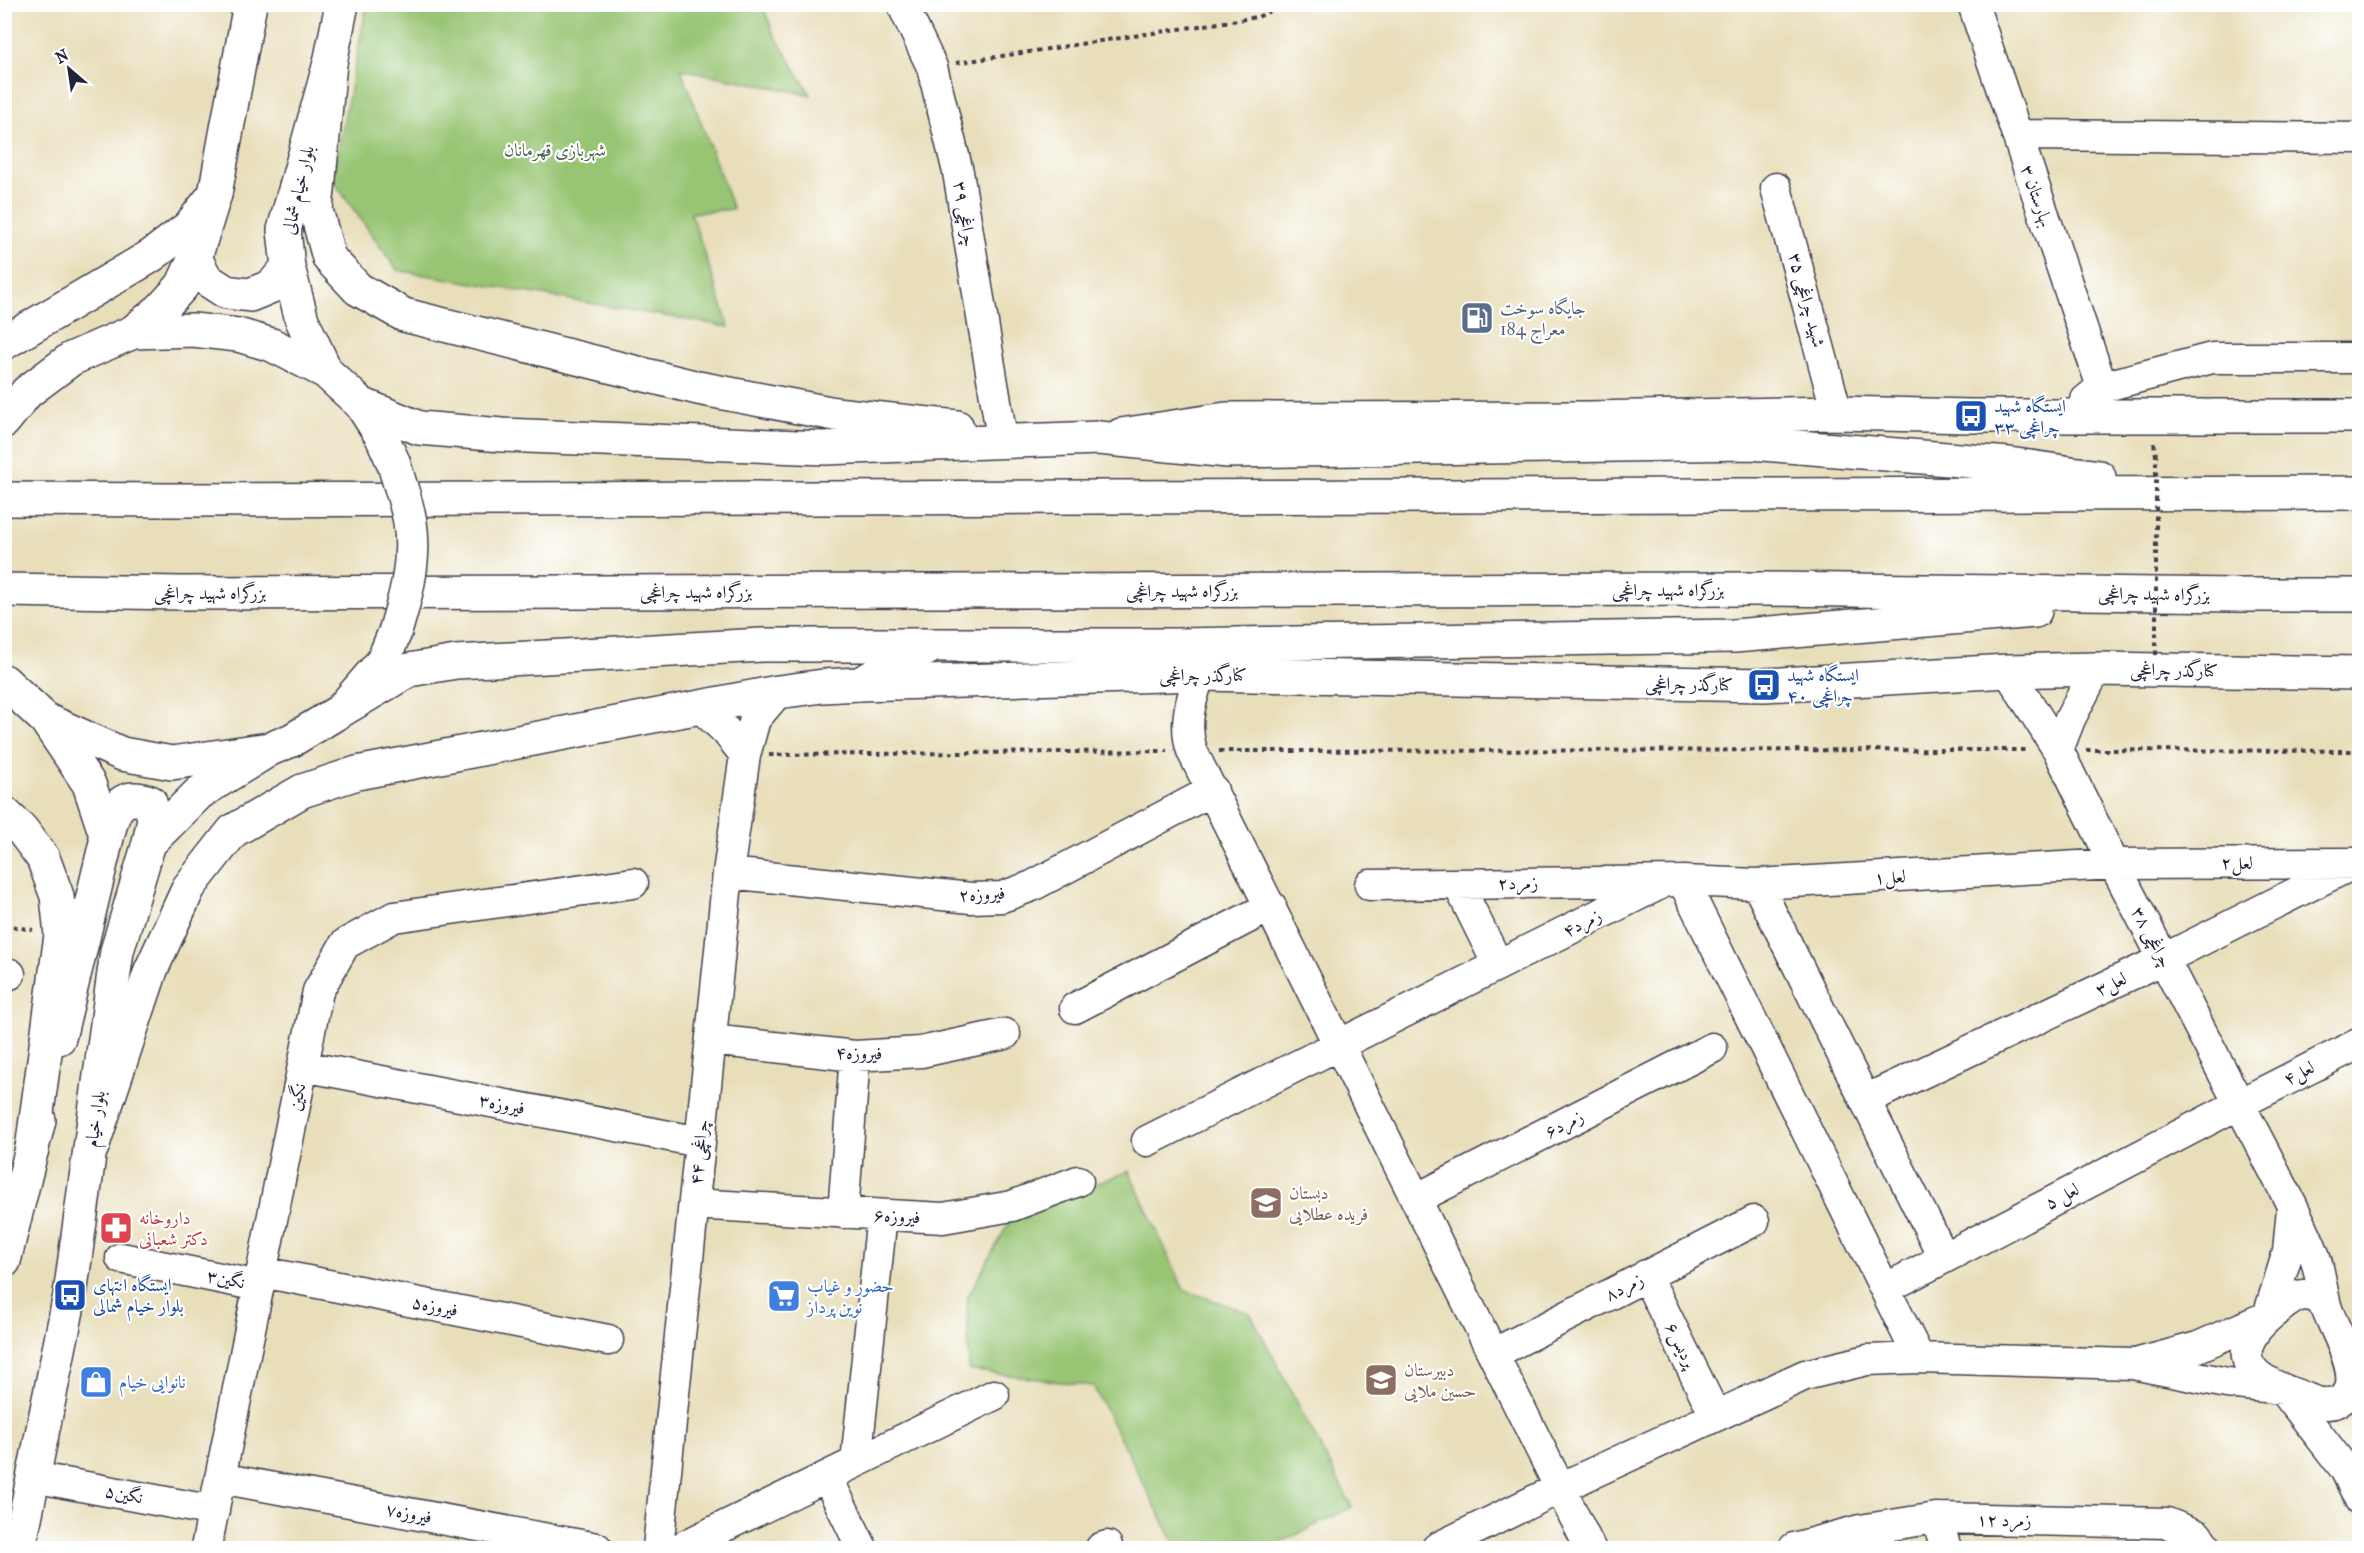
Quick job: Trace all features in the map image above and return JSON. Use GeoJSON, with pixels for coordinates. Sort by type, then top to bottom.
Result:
{"type":"FeatureCollection","features":[{"type":"Feature","properties":{"kind":"main road"},"geometry":{"type":"LineString","coordinates":[[8,413],[27,392],[71,359],[133,332],[161,309],[182,286],[195,258],[215,194],[250,4]]}},
{"type":"Feature","properties":{"kind":"main road","name":"بلوار خیام شمالی"},"geometry":{"type":"LineString","coordinates":[[326,372],[302,320],[288,267],[284,230],[330,63],[342,4]]}},
{"type":"Feature","properties":{"kind":"main road"},"geometry":{"type":"LineString","coordinates":[[330,63],[316,210],[329,258],[358,289],[404,315],[710,391],[836,414],[1001,432],[1054,441]]}},
{"type":"Feature","properties":{"kind":"main road"},"geometry":{"type":"LineString","coordinates":[[4,343],[151,256],[189,227],[215,194]]}},
{"type":"Feature","properties":{"kind":"main road"},"geometry":{"type":"LineString","coordinates":[[195,258],[206,279],[226,292],[234,293],[250,294],[272,286],[288,267]]}},
{"type":"Feature","properties":{"kind":"main road"},"geometry":{"type":"LineString","coordinates":[[133,332],[193,330],[238,335],[272,345],[326,372],[361,404],[382,437],[394,464],[410,522],[411,555],[408,589],[395,632],[383,661],[340,711]]}},
{"type":"Feature","properties":{"kind":"main road"},"geometry":{"type":"LineString","coordinates":[[361,404],[419,428],[502,435],[824,448],[1099,438],[1226,418],[1589,418],[1837,413],[2360,416]]}},
{"type":"Feature","properties":{"kind":"main road"},"geometry":{"type":"LineString","coordinates":[[1099,438],[1228,451],[1750,443],[2009,464],[2217,493]]}},
{"type":"Feature","properties":{"kind":"main road"},"geometry":{"type":"LineString","coordinates":[[4,499],[2360,494]]}},
{"type":"Feature","properties":{"kind":"main road","name":"بزرگراه شهید چراغچی"},"geometry":{"type":"LineString","coordinates":[[4,590],[229,593],[1764,589],[2360,595]]}},
{"type":"Feature","properties":{"kind":"main road"},"geometry":{"type":"LineString","coordinates":[[46,720],[122,754],[172,763],[270,749],[292,740],[409,670],[456,662],[762,645],[1023,646],[1734,636],[2235,595]]}},
{"type":"Feature","properties":{"kind":"main road"},"geometry":{"type":"LineString","coordinates":[[859,684],[933,645]]}},
{"type":"Feature","properties":{"kind":"main road","name":"کنارگذر چراغچی"},"geometry":{"type":"LineString","coordinates":[[1023,646],[1106,676],[1200,674],[1764,685],[2008,671],[2096,669],[2360,674]]}},
{"type":"Feature","properties":{"kind":"main road"},"geometry":{"type":"LineString","coordinates":[[92,1148],[151,970],[189,887],[234,831],[302,791],[357,773],[778,692],[859,684],[1106,676]]}},
{"type":"Feature","properties":{"kind":"main road"},"geometry":{"type":"LineString","coordinates":[[4,681],[46,720],[89,784],[107,838]]}},
{"type":"Feature","properties":{"kind":"main road","name":"بلوار خیام"},"geometry":{"type":"LineString","coordinates":[[19,1548],[70,1294],[92,1148],[117,951],[149,843],[199,793],[270,749]]}},
{"type":"Feature","properties":{"kind":"main road"},"geometry":{"type":"LineString","coordinates":[[4,1261],[112,813],[119,804],[129,799],[140,798],[150,802],[154,819],[149,843]]}},
{"type":"Feature","properties":{"kind":"main road"},"geometry":{"type":"LineString","coordinates":[[4,813],[22,830],[43,858],[57,896],[61,935],[32,1149]]}},
{"type":"Feature","properties":{"kind":"street","name":"چراغچی ۳۹"},"geometry":{"type":"LineString","coordinates":[[902,4],[932,67],[958,172],[1001,432]]}},
{"type":"Feature","properties":{"kind":"street","name":"بهارستان ۳"},"geometry":{"type":"LineString","coordinates":[[1973,4],[2102,387]]}},
{"type":"Feature","properties":{"kind":"street"},"geometry":{"type":"LineString","coordinates":[[2017,135],[2360,138]]}},
{"type":"Feature","properties":{"kind":"street","name":"شهید چراغچی ٣۵"},"geometry":{"type":"LineString","coordinates":[[1776,188],[1837,413]]}},
{"type":"Feature","properties":{"kind":"street"},"geometry":{"type":"LineString","coordinates":[[2066,416],[2102,387],[2212,357],[2360,358]]}},
{"type":"Feature","properties":{"kind":"street"},"geometry":{"type":"LineString","coordinates":[[2058,750],[2070,719],[2096,669]]}},
{"type":"Feature","properties":{"kind":"street","name":"چراغچی ۳۸"},"geometry":{"type":"LineString","coordinates":[[2008,671],[2058,750],[2114,864],[2292,1205],[2316,1259],[2327,1308]]}},
{"type":"Feature","properties":{"kind":"street"},"geometry":{"type":"LineString","coordinates":[[1200,674],[1188,711],[1187,736],[1192,751],[1590,1548]]}},
{"type":"Feature","properties":{"kind":"street","name":"چراغچی ۴۴"},"geometry":{"type":"LineString","coordinates":[[658,1548],[728,873],[745,755],[755,719],[778,692]]}},
{"type":"Feature","properties":{"kind":"street"},"geometry":{"type":"LineString","coordinates":[[700,707],[726,731],[745,755]]}},
{"type":"Feature","properties":{"kind":"street","name":"فیروزه۲"},"geometry":{"type":"LineString","coordinates":[[728,873],[971,898],[1002,897],[1032,886],[1213,790]]}},
{"type":"Feature","properties":{"kind":"street","name":"لعل۲"},"geometry":{"type":"LineString","coordinates":[[2114,864],[2357,863]]}},
{"type":"Feature","properties":{"kind":"street","name":"لعل۳"},"geometry":{"type":"LineString","coordinates":[[1865,1100],[2164,959],[2357,863]]}},
{"type":"Feature","properties":{"kind":"street","name":"لعل۱"},"geometry":{"type":"LineString","coordinates":[[1675,881],[1757,884],[2114,864]]}},
{"type":"Feature","properties":{"kind":"street"},"geometry":{"type":"LineString","coordinates":[[1675,881],[1919,1358]]}},
{"type":"Feature","properties":{"kind":"street","name":"زمرد۲"},"geometry":{"type":"LineString","coordinates":[[1370,885],[1675,881]]}},
{"type":"Feature","properties":{"kind":"street","name":"زمرد۴"},"geometry":{"type":"LineString","coordinates":[[1147,1141],[1498,965],[1675,881]]}},
{"type":"Feature","properties":{"kind":"street","name":"نگین"},"geometry":{"type":"LineString","coordinates":[[206,1548],[318,991],[345,944],[394,917],[633,883]]}},
{"type":"Feature","properties":{"kind":"street"},"geometry":{"type":"LineString","coordinates":[[1458,884],[1498,965]]}},
{"type":"Feature","properties":{"kind":"street"},"geometry":{"type":"LineString","coordinates":[[1757,884],[1944,1258]]}},
{"type":"Feature","properties":{"kind":"street"},"geometry":{"type":"LineString","coordinates":[[1075,1008],[1271,906]]}},
{"type":"Feature","properties":{"kind":"street","name":"فیروزه۴"},"geometry":{"type":"LineString","coordinates":[[711,1040],[855,1056],[921,1052],[1005,1034]]}},
{"type":"Feature","properties":{"kind":"street","name":"لعل۴"},"geometry":{"type":"LineString","coordinates":[[2239,1104],[2360,1043]]}},
{"type":"Feature","properties":{"kind":"street","name":"زمرد۶"},"geometry":{"type":"LineString","coordinates":[[1416,1199],[1712,1048]]}},
{"type":"Feature","properties":{"kind":"street"},"geometry":{"type":"LineString","coordinates":[[843,1213],[855,1056]]}},
{"type":"Feature","properties":{"kind":"street","name":"فیروزه۳"},"geometry":{"type":"LineString","coordinates":[[303,1066],[700,1142]]}},
{"type":"Feature","properties":{"kind":"street","name":"لعل ۵"},"geometry":{"type":"LineString","coordinates":[[1885,1289],[2239,1104]]}},
{"type":"Feature","properties":{"kind":"street","name":"فیروزه۶"},"geometry":{"type":"LineString","coordinates":[[710,1205],[943,1218],[1012,1206],[1078,1181]]}},
{"type":"Feature","properties":{"kind":"street"},"geometry":{"type":"LineString","coordinates":[[2133,1364],[2198,1347],[2268,1316],[2288,1252],[2292,1205]]}},
{"type":"Feature","properties":{"kind":"street"},"geometry":{"type":"LineString","coordinates":[[856,1462],[882,1215]]}},
{"type":"Feature","properties":{"kind":"street","name":"زمرد۸"},"geometry":{"type":"LineString","coordinates":[[1493,1354],[1754,1221]]}},
{"type":"Feature","properties":{"kind":"street","name":"نگین۳"},"geometry":{"type":"LineString","coordinates":[[121,1258],[260,1279]]}},
{"type":"Feature","properties":{"kind":"street","name":"پردیس۶"},"geometry":{"type":"LineString","coordinates":[[1646,1275],[1715,1415]]}},
{"type":"Feature","properties":{"kind":"street","name":"فیروزه۵"},"geometry":{"type":"LineString","coordinates":[[260,1279],[608,1340]]}},
{"type":"Feature","properties":{"kind":"street"},"geometry":{"type":"LineString","coordinates":[[2303,1295],[2317,1298],[2327,1308],[2356,1377],[2347,1396],[2331,1405],[2321,1404],[2283,1389],[2258,1375],[2247,1355],[2247,1344],[2252,1333],[2268,1316],[2290,1300],[2303,1295]]}},
{"type":"Feature","properties":{"kind":"street"},"geometry":{"type":"LineString","coordinates":[[1437,1548],[1715,1415],[1805,1376],[1867,1360],[1919,1358],[2133,1364],[2228,1383],[2283,1389],[2345,1469],[2360,1500]]}},
{"type":"Feature","properties":{"kind":"street"},"geometry":{"type":"LineString","coordinates":[[680,1548],[994,1395]]}},
{"type":"Feature","properties":{"kind":"street","name":"نگین۵"},"geometry":{"type":"LineString","coordinates":[[33,1477],[214,1510]]}},
{"type":"Feature","properties":{"kind":"street"},"geometry":{"type":"LineString","coordinates":[[827,1477],[862,1548]]}},
{"type":"Feature","properties":{"kind":"street","name":"فیروزه۷"},"geometry":{"type":"LineString","coordinates":[[220,1478],[597,1548]]}},
{"type":"Feature","properties":{"kind":"street"},"geometry":{"type":"LineString","coordinates":[[1936,1518],[1946,1548]]}},
{"type":"Feature","properties":{"kind":"street","name":"زمرد ۱۲"},"geometry":{"type":"LineString","coordinates":[[1794,1548],[1860,1530],[1936,1518],[2167,1523],[2197,1534],[2208,1548]]}},
{"type":"Feature","properties":{"kind":"path"},"geometry":{"type":"LineString","coordinates":[[932,67],[1258,17],[1284,4]]}},
{"type":"Feature","properties":{"kind":"path"},"geometry":{"type":"LineString","coordinates":[[2156,455],[2156,654]]}},
{"type":"Feature","properties":{"kind":"path"},"geometry":{"type":"LineString","coordinates":[[745,755],[1192,751],[2360,751]]}},
{"type":"Feature","properties":{"kind":"green space","name":"شهربازی قهرمانان"},"geometry":{"type":"Polygon","coordinates":[[[367,5],[763,5],[773,33],[811,95],[681,69],[733,209],[691,213],[729,327],[397,270],[332,179],[367,5]]]}},
{"type":"Feature","properties":{"kind":"green space"},"geometry":{"type":"Polygon","coordinates":[[[1129,1171],[1184,1290],[1250,1313],[1352,1507],[1270,1548],[1177,1548],[1093,1386],[969,1370],[967,1298],[1013,1215],[1129,1171]]]}},
{"type":"Feature","properties":{"kind":"place","name":"جایگاه سوخت 184 معراج"},"geometry":{"type":"Point","coordinates":[1477,318]}},
{"type":"Feature","properties":{"kind":"place","name":"ایستگاه شهید چراغچی ۳۳"},"geometry":{"type":"Point","coordinates":[1971,416]}},
{"type":"Feature","properties":{"kind":"place","name":"ایستگاه شهید چراغچی ۴۰"},"geometry":{"type":"Point","coordinates":[1764,685]}},
{"type":"Feature","properties":{"kind":"place","name":"دبستان فریده عطلایی"},"geometry":{"type":"Point","coordinates":[1266,1203]}},
{"type":"Feature","properties":{"kind":"place","name":"داروخانه دکتر شعبانی"},"geometry":{"type":"Point","coordinates":[116,1228]}},
{"type":"Feature","properties":{"kind":"place","name":"ایستگاه انتهای بلوار خیام شمالی"},"geometry":{"type":"Point","coordinates":[70,1295]}},
{"type":"Feature","properties":{"kind":"place","name":"حضور و غیاب نوین پرداز"},"geometry":{"type":"Point","coordinates":[784,1296]}},
{"type":"Feature","properties":{"kind":"place","name":"دبیرستان حسین ملایی"},"geometry":{"type":"Point","coordinates":[1381,1380]}},
{"type":"Feature","properties":{"kind":"place","name":"نانوایی خیام"},"geometry":{"type":"Point","coordinates":[96,1382]}}]}
